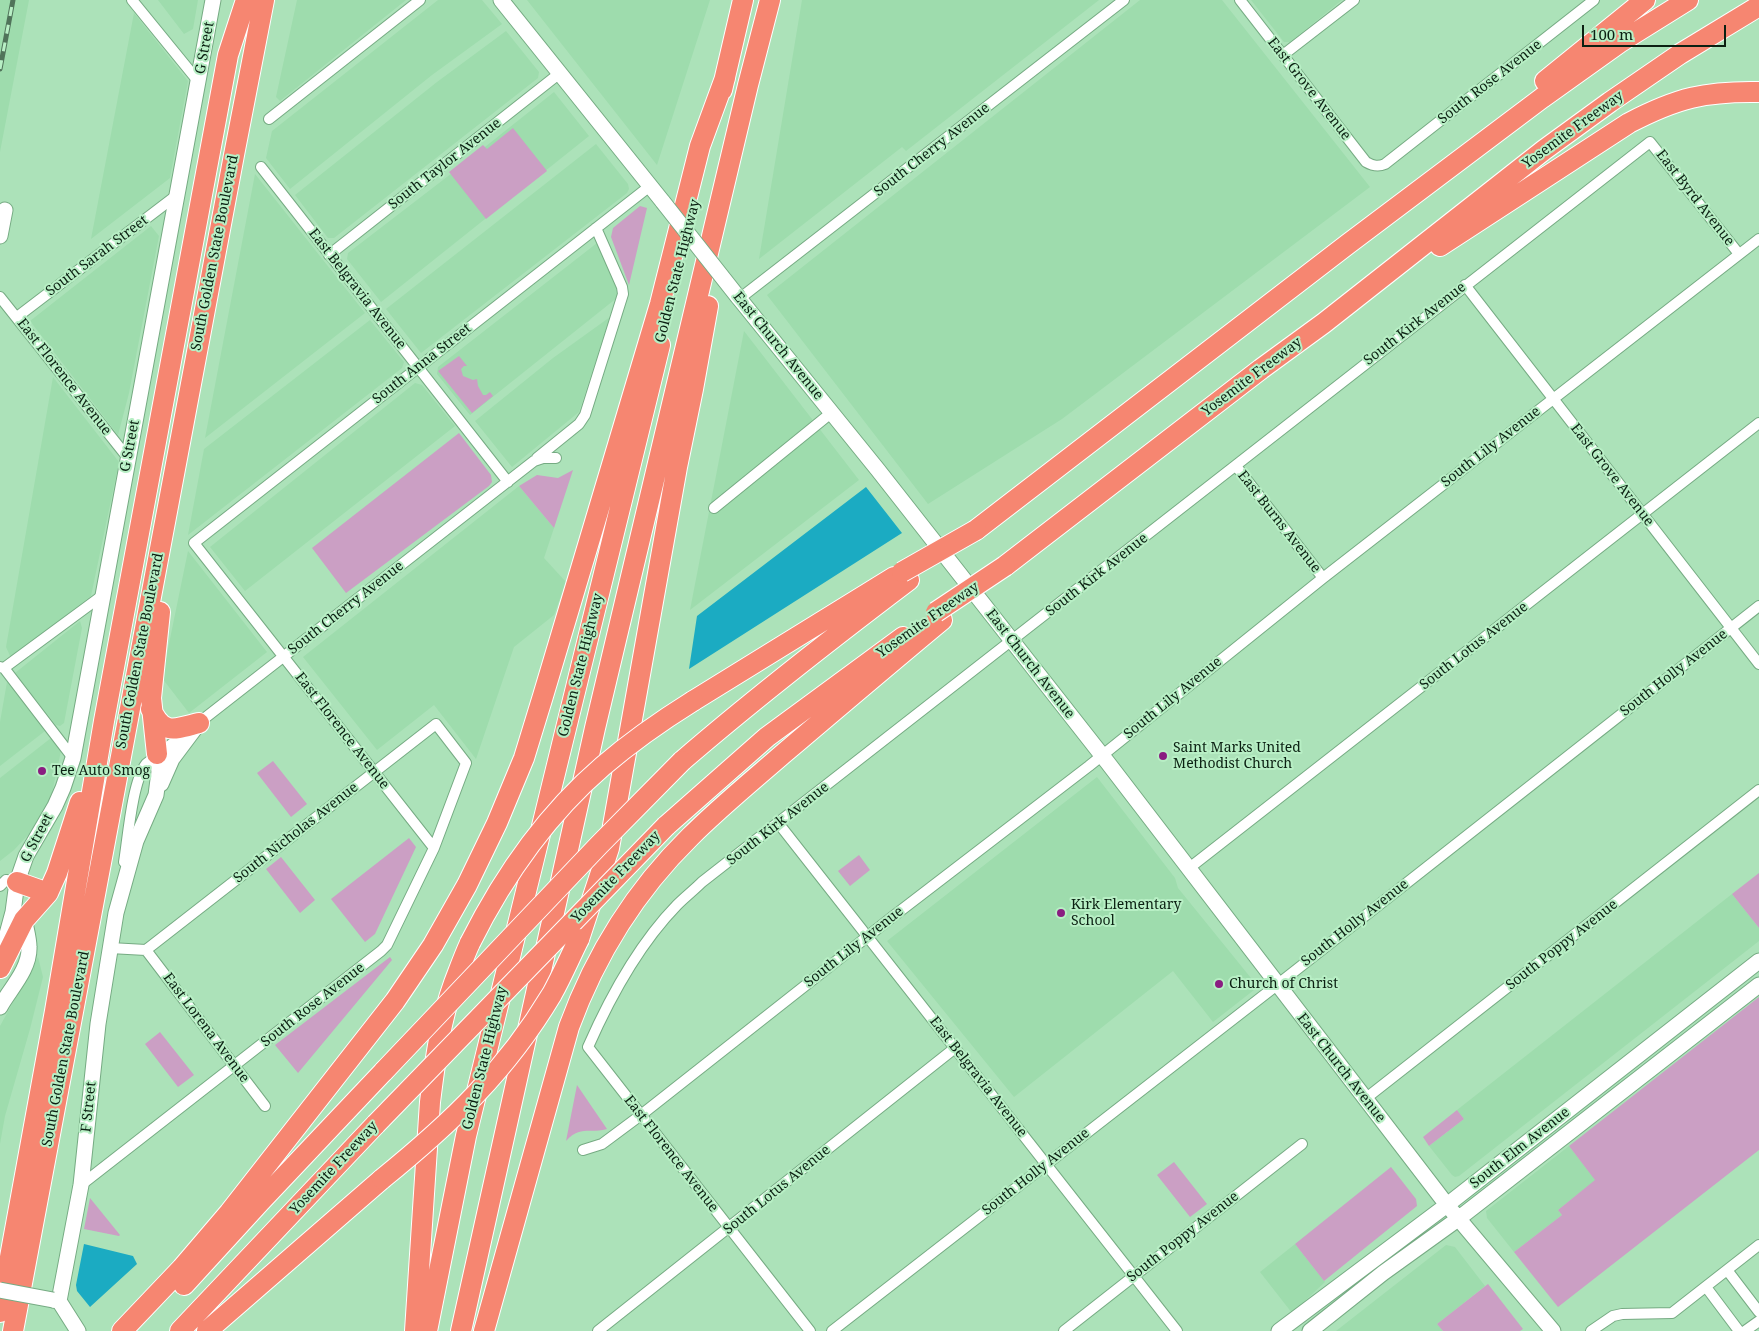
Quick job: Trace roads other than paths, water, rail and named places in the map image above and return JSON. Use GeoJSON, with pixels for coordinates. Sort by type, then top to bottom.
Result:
{"type":"FeatureCollection","features":[{"type":"Feature","properties":{"kind":"highway","name":"South Golden State Boulevard"},"geometry":{"type":"LineString","coordinates":[[0,1312],[55,1011],[104,721],[228,55],[246,0]]}},
{"type":"Feature","properties":{"kind":"highway","name":"South Golden State Boulevard"},"geometry":{"type":"LineString","coordinates":[[13,1331],[264,0]]}},
{"type":"Feature","properties":{"kind":"highway","name":"Golden State Highway"},"geometry":{"type":"LineString","coordinates":[[427,1331],[466,1136],[744,0]]}},
{"type":"Feature","properties":{"kind":"highway","name":"Golden State Highway"},"geometry":{"type":"LineString","coordinates":[[460,1331],[593,738],[770,0]]}},
{"type":"Feature","properties":{"kind":"highway"},"geometry":{"type":"LineString","coordinates":[[1348,244],[1437,167],[1644,0]]}},
{"type":"Feature","properties":{"kind":"highway"},"geometry":{"type":"LineString","coordinates":[[415,1331],[430,1102],[439,1038],[453,984],[470,943],[501,887],[531,844],[561,808],[588,780],[619,753],[664,719],[905,576],[976,530],[1348,244],[1542,98],[1620,43],[1688,0]]}},
{"type":"Feature","properties":{"kind":"highway","name":"Yosemite Freeway"},"geometry":{"type":"LineString","coordinates":[[180,1331],[376,1124],[666,826],[768,737],[939,616],[1261,369],[1324,323],[1551,144],[1680,54],[1759,6]]}},
{"type":"Feature","properties":{"kind":"highway"},"geometry":{"type":"LineString","coordinates":[[122,1331],[182,1268],[229,1212],[395,1001],[433,945],[467,885],[497,823],[524,758],[660,304],[700,146],[725,78]]}},
{"type":"Feature","properties":{"kind":"highway"},"geometry":{"type":"LineString","coordinates":[[207,1331],[382,1178],[443,1128],[497,1073],[532,1026],[552,992],[578,939],[609,848],[651,607],[695,380],[748,86]]}},
{"type":"Feature","properties":{"kind":"highway"},"geometry":{"type":"LineString","coordinates":[[1324,323],[1629,123],[1659,108],[1686,98],[1711,93],[1759,92]]}},
{"type":"Feature","properties":{"kind":"highway"},"geometry":{"type":"LineString","coordinates":[[157,754],[151,709],[153,665],[188,395]]}},
{"type":"Feature","properties":{"kind":"highway"},"geometry":{"type":"LineString","coordinates":[[138,1331],[196,1273],[260,1202],[599,845],[682,761],[905,576]]}},
{"type":"Feature","properties":{"kind":"highway"},"geometry":{"type":"LineString","coordinates":[[484,1331],[569,1027],[593,970],[628,911],[665,863],[714,814],[939,616]]}},
{"type":"Feature","properties":{"kind":"highway"},"geometry":{"type":"LineString","coordinates":[[151,709],[156,720],[166,727],[177,728],[199,723]]}},
{"type":"Feature","properties":{"kind":"highway"},"geometry":{"type":"LineString","coordinates":[[0,968],[24,920],[48,893],[57,874],[104,721]]}},
{"type":"Feature","properties":{"kind":"highway"},"geometry":{"type":"LineString","coordinates":[[9,884],[48,893]]}},
{"type":"Feature","properties":{"kind":"street"},"geometry":{"type":"LineString","coordinates":[[132,0],[198,81]]}},
{"type":"Feature","properties":{"kind":"street","name":"G Street"},"geometry":{"type":"LineString","coordinates":[[0,960],[13,912],[9,884],[55,806],[73,758],[214,0]]}},
{"type":"Feature","properties":{"kind":"street"},"geometry":{"type":"LineString","coordinates":[[269,119],[420,0]]}},
{"type":"Feature","properties":{"kind":"street","name":"East Church Avenue"},"geometry":{"type":"LineString","coordinates":[[501,0],[832,413],[1102,755],[1188,870],[1458,1219],[1551,1330]]}},
{"type":"Feature","properties":{"kind":"street","name":"South Cherry Avenue"},"geometry":{"type":"LineString","coordinates":[[739,298],[1124,0]]}},
{"type":"Feature","properties":{"kind":"street","name":"East Grove Avenue"},"geometry":{"type":"LineString","coordinates":[[1240,0],[1366,162],[1372,166],[1385,164]]}},
{"type":"Feature","properties":{"kind":"street"},"geometry":{"type":"LineString","coordinates":[[1283,55],[1354,0]]}},
{"type":"Feature","properties":{"kind":"street","name":"South Rose Avenue"},"geometry":{"type":"LineString","coordinates":[[1385,164],[1594,0]]}},
{"type":"Feature","properties":{"kind":"street","name":"South Taylor Avenue"},"geometry":{"type":"LineString","coordinates":[[329,254],[560,74]]}},
{"type":"Feature","properties":{"kind":"street","name":"East Byrd Avenue"},"geometry":{"type":"LineString","coordinates":[[1650,142],[1739,254]]}},
{"type":"Feature","properties":{"kind":"street","name":"South Kirk Avenue"},"geometry":{"type":"LineString","coordinates":[[588,1047],[594,1032],[626,973],[645,943],[662,921],[702,882],[779,824],[1650,142]]}},
{"type":"Feature","properties":{"kind":"street","name":"East Belgravia Avenue"},"geometry":{"type":"LineString","coordinates":[[261,167],[508,482]]}},
{"type":"Feature","properties":{"kind":"street","name":"South Anna Street"},"geometry":{"type":"LineString","coordinates":[[194,544],[650,186]]}},
{"type":"Feature","properties":{"kind":"street","name":"South Sarah Street"},"geometry":{"type":"LineString","coordinates":[[17,317],[177,195]]}},
{"type":"Feature","properties":{"kind":"street"},"geometry":{"type":"LineString","coordinates":[[0,236],[2,210]]}},
{"type":"Feature","properties":{"kind":"street","name":"South Cherry Avenue"},"geometry":{"type":"LineString","coordinates":[[157,754],[508,482],[579,424],[585,415],[623,294],[622,287],[596,228]]}},
{"type":"Feature","properties":{"kind":"street","name":"South Lily Avenue"},"geometry":{"type":"LineString","coordinates":[[583,1150],[602,1144],[641,1115],[1102,755],[1552,398],[1759,239]]}},
{"type":"Feature","properties":{"kind":"street","name":"East Grove Avenue"},"geometry":{"type":"LineString","coordinates":[[1465,286],[1759,664]]}},
{"type":"Feature","properties":{"kind":"street","name":"East Florence Avenue"},"geometry":{"type":"LineString","coordinates":[[0,297],[128,458]]}},
{"type":"Feature","properties":{"kind":"street"},"geometry":{"type":"LineString","coordinates":[[714,508],[832,413]]}},
{"type":"Feature","properties":{"kind":"street","name":"South Lotus Avenue"},"geometry":{"type":"LineString","coordinates":[[1188,870],[1759,423]]}},
{"type":"Feature","properties":{"kind":"street"},"geometry":{"type":"LineString","coordinates":[[534,460],[556,458]]}},
{"type":"Feature","properties":{"kind":"street","name":"East Burns Avenue"},"geometry":{"type":"LineString","coordinates":[[1236,466],[1323,578]]}},
{"type":"Feature","properties":{"kind":"street","name":"East Florence Avenue"},"geometry":{"type":"LineString","coordinates":[[194,544],[434,848]]}},
{"type":"Feature","properties":{"kind":"street"},"geometry":{"type":"LineString","coordinates":[[73,758],[2,667],[103,595]]}},
{"type":"Feature","properties":{"kind":"street","name":"South Holly Avenue"},"geometry":{"type":"LineString","coordinates":[[832,1331],[1277,985],[1759,606]]}},
{"type":"Feature","properties":{"kind":"street"},"geometry":{"type":"LineString","coordinates":[[156,795],[172,758],[199,723]]}},
{"type":"Feature","properties":{"kind":"street","name":"South Nicholas Avenue"},"geometry":{"type":"LineString","coordinates":[[146,950],[436,724],[466,763]]}},
{"type":"Feature","properties":{"kind":"street","name":"F Street"},"geometry":{"type":"LineString","coordinates":[[116,913],[136,841],[156,795],[159,772],[157,754]]}},
{"type":"Feature","properties":{"kind":"street","name":"F Street"},"geometry":{"type":"LineString","coordinates":[[56,1300],[81,1185],[98,1024],[138,778],[146,764],[157,754]]}},
{"type":"Feature","properties":{"kind":"street","name":"South Rose Avenue"},"geometry":{"type":"LineString","coordinates":[[81,1185],[381,952],[387,945],[434,848],[466,763]]}},
{"type":"Feature","properties":{"kind":"street","name":"South Poppy Avenue"},"geometry":{"type":"LineString","coordinates":[[1365,1100],[1759,790]]}},
{"type":"Feature","properties":{"kind":"street","name":"East Belgravia Avenue"},"geometry":{"type":"LineString","coordinates":[[779,824],[1177,1331]]}},
{"type":"Feature","properties":{"kind":"street","name":"G Street"},"geometry":{"type":"LineString","coordinates":[[0,1007],[25,966],[30,946],[24,920],[9,884]]}},
{"type":"Feature","properties":{"kind":"street"},"geometry":{"type":"LineString","coordinates":[[110,948],[146,950]]}},
{"type":"Feature","properties":{"kind":"street","name":"East Lorena Avenue"},"geometry":{"type":"LineString","coordinates":[[146,950],[265,1106]]}},
{"type":"Feature","properties":{"kind":"street","name":"South Elm Avenue"},"geometry":{"type":"LineString","coordinates":[[1279,1331],[1447,1205],[1759,962]]}},
{"type":"Feature","properties":{"kind":"street","name":"South Elm Avenue"},"geometry":{"type":"LineString","coordinates":[[1310,1331],[1383,1273],[1458,1219],[1759,984]]}},
{"type":"Feature","properties":{"kind":"street","name":"East Florence Avenue"},"geometry":{"type":"LineString","coordinates":[[588,1047],[810,1331]]}},
{"type":"Feature","properties":{"kind":"street","name":"South Lotus Avenue"},"geometry":{"type":"LineString","coordinates":[[598,1331],[955,1048]]}},
{"type":"Feature","properties":{"kind":"street","name":"South Poppy Avenue"},"geometry":{"type":"LineString","coordinates":[[1064,1331],[1302,1144]]}},
{"type":"Feature","properties":{"kind":"street"},"geometry":{"type":"LineString","coordinates":[[1591,1331],[1613,1316],[1622,1314],[1672,1314],[1759,1245]]}},
{"type":"Feature","properties":{"kind":"street"},"geometry":{"type":"LineString","coordinates":[[1728,1270],[1759,1312]]}},
{"type":"Feature","properties":{"kind":"street"},"geometry":{"type":"LineString","coordinates":[[1706,1287],[1738,1331]]}},
{"type":"Feature","properties":{"kind":"street"},"geometry":{"type":"LineString","coordinates":[[0,1290],[56,1300],[78,1331]]}},
{"type":"Feature","properties":{"kind":"street"},"geometry":{"type":"LineString","coordinates":[[1745,1331],[1759,1321]]}},
{"type":"Feature","properties":{"kind":"water"},"geometry":{"type":"Polygon","coordinates":[[[866,487],[902,533],[689,669],[697,616],[866,487]]]}},
{"type":"Feature","properties":{"kind":"water"},"geometry":{"type":"Polygon","coordinates":[[[84,1244],[133,1256],[137,1264],[90,1307],[77,1291],[76,1285],[84,1244]]]}},
{"type":"Feature","properties":{"kind":"railway"},"geometry":{"type":"LineString","coordinates":[[0,69],[13,0]]}},
{"type":"Feature","properties":{"kind":"place","name":"Saint Marks United Methodist Church"},"geometry":{"type":"Point","coordinates":[1163,756]}},
{"type":"Feature","properties":{"kind":"place","name":"Tee Auto Smog"},"geometry":{"type":"Point","coordinates":[42,771]}},
{"type":"Feature","properties":{"kind":"place","name":"Kirk Elementary School"},"geometry":{"type":"Point","coordinates":[1061,913]}},
{"type":"Feature","properties":{"kind":"place","name":"Church of Christ"},"geometry":{"type":"Point","coordinates":[1219,984]}}]}
